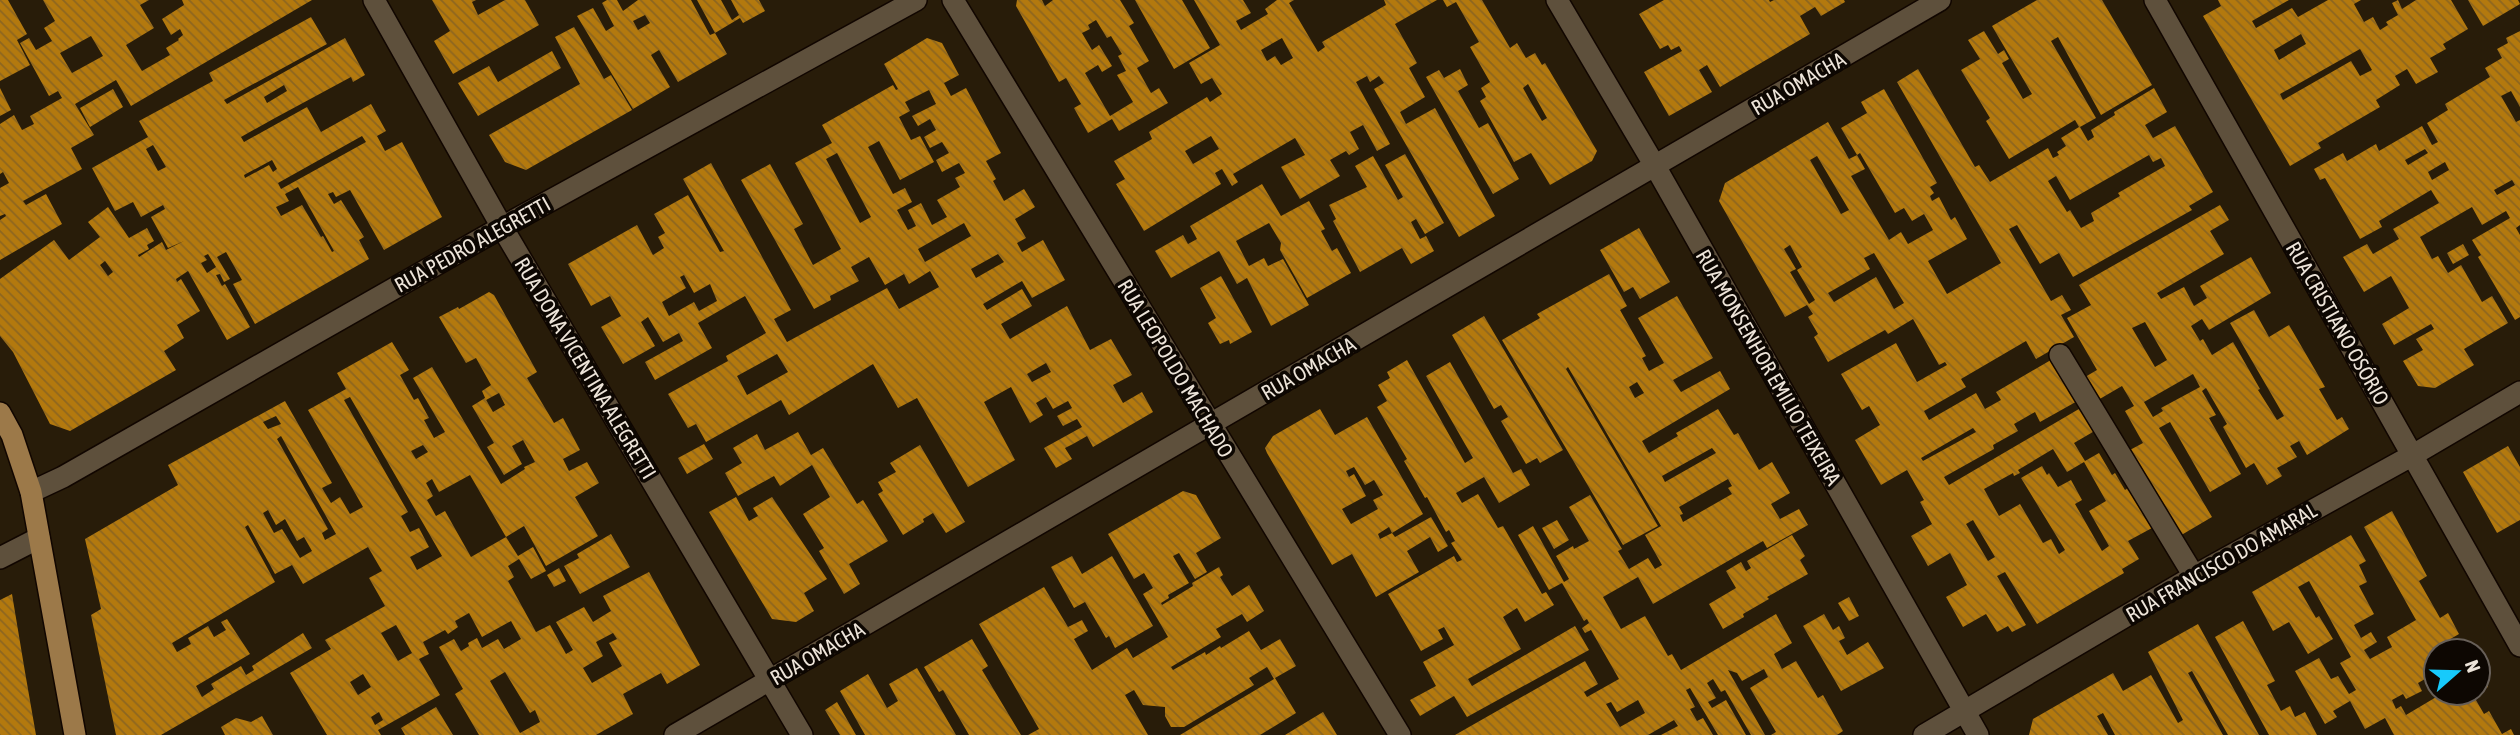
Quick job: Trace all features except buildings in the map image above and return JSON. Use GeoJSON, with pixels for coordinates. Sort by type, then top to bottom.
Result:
{"type":"FeatureCollection","features":[{"type":"Feature","properties":{"kind":"main road"},"geometry":{"type":"LineString","coordinates":[[0,413],[12,435],[31,492],[75,735]]}},
{"type":"Feature","properties":{"kind":"street","name":"RUA DONA VICENTINA ALEGRETTI"},"geometry":{"type":"LineString","coordinates":[[374,0],[502,227],[802,735]]}},
{"type":"Feature","properties":{"kind":"street","name":"RUA LEOPOLDO MACHADO"},"geometry":{"type":"LineString","coordinates":[[953,0],[1400,735]]}},
{"type":"Feature","properties":{"kind":"street","name":"RUA MONSENHOR EMILIO TEIXEIRA"},"geometry":{"type":"LineString","coordinates":[[1558,0],[1978,735]]}},
{"type":"Feature","properties":{"kind":"street","name":"RUA OMACHA"},"geometry":{"type":"LineString","coordinates":[[675,735],[1940,0]]}},
{"type":"Feature","properties":{"kind":"street","name":"RUA CRISTIANO OSÓRIO"},"geometry":{"type":"LineString","coordinates":[[2155,0],[2520,646]]}},
{"type":"Feature","properties":{"kind":"street","name":"RUA PEDRO ALEGRETTI"},"geometry":{"type":"LineString","coordinates":[[31,492],[62,477],[502,227],[911,2]]}},
{"type":"Feature","properties":{"kind":"street"},"geometry":{"type":"LineString","coordinates":[[2060,355],[2194,576]]}},
{"type":"Feature","properties":{"kind":"street","name":"RUA FRANCISCO DO AMARAL"},"geometry":{"type":"LineString","coordinates":[[1924,735],[2194,576],[2413,455],[2520,392]]}},
{"type":"Feature","properties":{"kind":"street"},"geometry":{"type":"LineString","coordinates":[[0,558],[39,538]]}}]}
